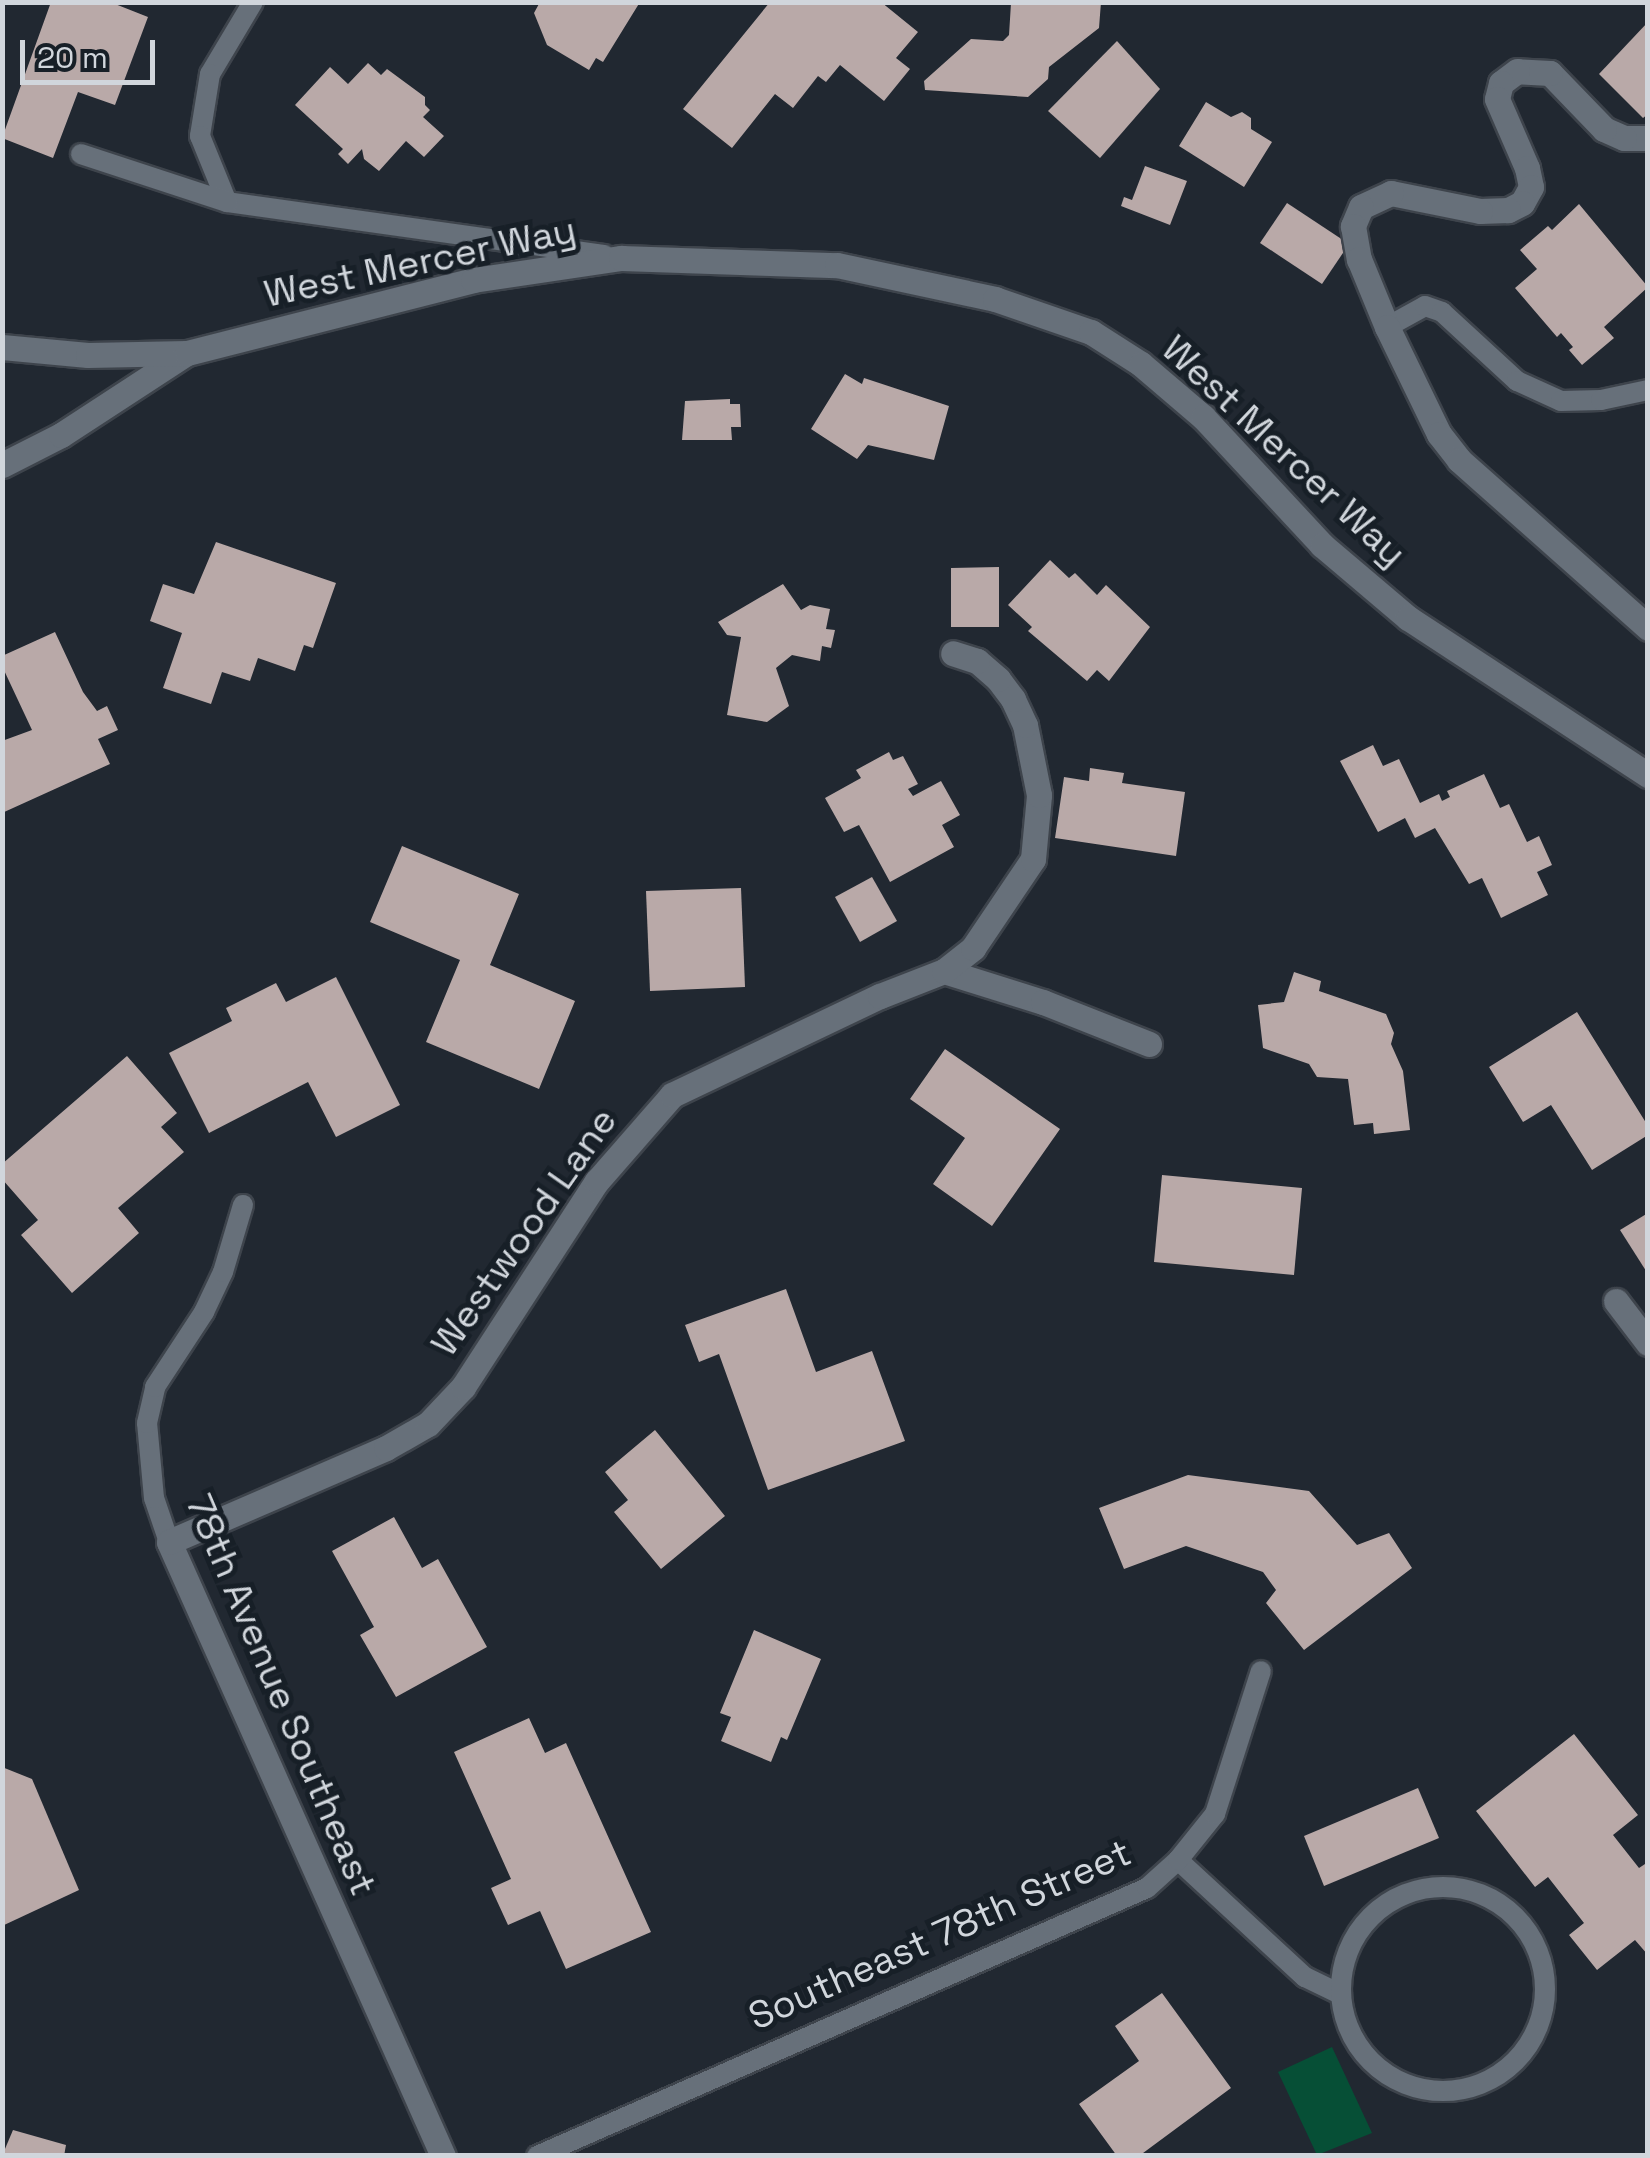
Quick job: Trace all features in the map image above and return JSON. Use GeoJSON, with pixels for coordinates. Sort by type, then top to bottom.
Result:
{"type":"FeatureCollection","features":[{"type":"Feature","properties":{"kind":"street"},"geometry":{"type":"LineString","coordinates":[[1648,138],[1624,138],[1604,129],[1550,72],[1532,68],[1500,83],[1498,100],[1527,168],[1531,187],[1522,204],[1508,210],[1480,210],[1390,192],[1361,207],[1354,226],[1360,258],[1387,327],[1439,434],[1459,460],[1648,628]]}},
{"type":"Feature","properties":{"kind":"street","name":"West Mercer Way"},"geometry":{"type":"LineString","coordinates":[[2,347],[88,355],[187,353],[472,280],[621,258],[837,265],[995,299],[1091,332],[1141,364],[1204,417],[1322,545],[1408,618],[1648,775]]}},
{"type":"Feature","properties":{"kind":"street"},"geometry":{"type":"LineString","coordinates":[[2,465],[62,435],[187,353]]}},
{"type":"Feature","properties":{"kind":"street","name":"Westwood Lane"},"geometry":{"type":"LineString","coordinates":[[170,1542],[386,1448],[428,1424],[474,1372],[598,1181],[672,1095],[880,996],[944,971],[973,948],[1033,859],[1040,818],[1036,764],[1013,700],[998,679],[976,661],[953,652]]}},
{"type":"Feature","properties":{"kind":"street"},"geometry":{"type":"LineString","coordinates":[[944,971],[1042,1002],[1149,1044]]}},
{"type":"Feature","properties":{"kind":"street"},"geometry":{"type":"LineString","coordinates":[[1616,1301],[1648,1343]]}},
{"type":"Feature","properties":{"kind":"street","name":"78th Avenue Southeast"},"geometry":{"type":"LineString","coordinates":[[170,1542],[439,2154]]}},
{"type":"Feature","properties":{"kind":"lane"},"geometry":{"type":"LineString","coordinates":[[227,202],[200,136],[210,74],[253,2]]}},
{"type":"Feature","properties":{"kind":"lane"},"geometry":{"type":"LineString","coordinates":[[81,154],[227,202],[621,258]]}},
{"type":"Feature","properties":{"kind":"lane"},"geometry":{"type":"LineString","coordinates":[[1387,327],[1425,306],[1442,312],[1517,381],[1561,401],[1601,400],[1648,390]]}},
{"type":"Feature","properties":{"kind":"lane","name":"78th Avenue Southeast"},"geometry":{"type":"LineString","coordinates":[[170,1542],[154,1498],[146,1423],[155,1387],[204,1312],[223,1272],[244,1206]]}},
{"type":"Feature","properties":{"kind":"lane","name":"Southeast 78th Street"},"geometry":{"type":"LineString","coordinates":[[538,2156],[1146,1888],[1178,1860],[1215,1814],[1261,1671]]}},
{"type":"Feature","properties":{"kind":"lane"},"geometry":{"type":"LineString","coordinates":[[1178,1860],[1305,1977],[1340,1994],[1355,2040],[1386,2075],[1416,2088],[1448,2091],[1480,2085],[1508,2068],[1529,2045],[1543,2012],[1545,1977],[1535,1944],[1514,1915],[1485,1895],[1451,1887],[1416,1890],[1384,1906],[1359,1931],[1344,1962],[1340,1994]]}},
{"type":"Feature","properties":{"kind":"green space"},"geometry":{"type":"Polygon","coordinates":[[[1332,2047],[1372,2133],[1317,2155],[1278,2072],[1332,2047]]]}},
{"type":"Feature","properties":{"kind":"building"},"geometry":{"type":"Polygon","coordinates":[[[51,2],[110,2],[148,17],[115,105],[78,92],[53,158],[2,138],[51,2]]]}},
{"type":"Feature","properties":{"kind":"building"},"geometry":{"type":"Polygon","coordinates":[[[540,2],[640,2],[603,62],[596,58],[589,70],[547,45],[534,13],[540,2]]]}},
{"type":"Feature","properties":{"kind":"building"},"geometry":{"type":"Polygon","coordinates":[[[770,2],[881,2],[918,32],[896,58],[910,69],[884,101],[840,65],[826,82],[818,76],[793,108],[775,94],[732,148],[683,109],[770,2]]]}},
{"type":"Feature","properties":{"kind":"building"},"geometry":{"type":"Polygon","coordinates":[[[1101,2],[1099,28],[1049,67],[1048,79],[1028,97],[925,90],[924,81],[971,39],[1003,41],[1009,35],[1011,3],[1101,2]]]}},
{"type":"Feature","properties":{"kind":"building"},"geometry":{"type":"Polygon","coordinates":[[[1648,22],[1648,114],[1643,118],[1599,74],[1648,22]]]}},
{"type":"Feature","properties":{"kind":"building"},"geometry":{"type":"Polygon","coordinates":[[[1117,41],[1160,89],[1100,158],[1048,111],[1117,41]]]}},
{"type":"Feature","properties":{"kind":"building"},"geometry":{"type":"Polygon","coordinates":[[[368,63],[381,75],[387,69],[425,97],[430,110],[423,117],[444,136],[424,157],[406,141],[379,171],[364,159],[362,149],[348,164],[338,154],[343,149],[295,105],[330,67],[348,84],[368,63]]]}},
{"type":"Feature","properties":{"kind":"building"},"geometry":{"type":"Polygon","coordinates":[[[1206,102],[1231,117],[1242,112],[1251,118],[1251,129],[1272,142],[1244,187],[1179,146],[1206,102]]]}},
{"type":"Feature","properties":{"kind":"building"},"geometry":{"type":"Polygon","coordinates":[[[1145,166],[1187,181],[1170,225],[1121,206],[1124,197],[1132,200],[1145,166]]]}},
{"type":"Feature","properties":{"kind":"building"},"geometry":{"type":"Polygon","coordinates":[[[1287,203],[1349,244],[1322,284],[1260,243],[1287,203]]]}},
{"type":"Feature","properties":{"kind":"building"},"geometry":{"type":"Polygon","coordinates":[[[1579,204],[1648,287],[1604,327],[1614,338],[1582,365],[1561,333],[1557,337],[1515,288],[1537,269],[1520,250],[1548,226],[1552,230],[1579,204]]]}},
{"type":"Feature","properties":{"kind":"building"},"geometry":{"type":"Polygon","coordinates":[[[845,374],[862,384],[864,378],[949,406],[934,460],[868,445],[857,459],[811,429],[845,374]]]}},
{"type":"Feature","properties":{"kind":"building"},"geometry":{"type":"Polygon","coordinates":[[[730,399],[730,404],[740,404],[741,427],[731,427],[732,440],[682,440],[685,401],[730,399]]]}},
{"type":"Feature","properties":{"kind":"building"},"geometry":{"type":"Polygon","coordinates":[[[216,542],[336,583],[313,648],[304,645],[295,671],[258,658],[250,681],[222,672],[211,704],[163,688],[182,633],[150,621],[163,584],[194,594],[216,542]]]}},
{"type":"Feature","properties":{"kind":"building"},"geometry":{"type":"Polygon","coordinates":[[[1050,560],[1069,578],[1075,573],[1097,595],[1106,585],[1150,627],[1109,681],[1097,670],[1087,681],[1028,631],[1032,627],[1008,605],[1050,560]]]}},
{"type":"Feature","properties":{"kind":"building"},"geometry":{"type":"Polygon","coordinates":[[[999,567],[999,627],[951,627],[951,568],[999,567]]]}},
{"type":"Feature","properties":{"kind":"building"},"geometry":{"type":"Polygon","coordinates":[[[783,584],[801,610],[810,605],[830,609],[826,629],[835,630],[831,648],[822,646],[820,661],[792,655],[776,668],[789,706],[767,722],[727,715],[741,637],[727,635],[718,622],[783,584]]]}},
{"type":"Feature","properties":{"kind":"building"},"geometry":{"type":"Polygon","coordinates":[[[55,632],[83,692],[97,711],[107,706],[118,730],[98,739],[110,764],[2,813],[2,741],[32,730],[2,666],[2,656],[55,632]]]}},
{"type":"Feature","properties":{"kind":"building"},"geometry":{"type":"Polygon","coordinates":[[[1373,745],[1383,766],[1399,759],[1420,803],[1439,794],[1442,801],[1450,797],[1447,791],[1484,774],[1500,808],[1509,804],[1527,842],[1539,836],[1552,865],[1537,872],[1548,895],[1501,918],[1482,878],[1469,884],[1435,828],[1415,838],[1405,818],[1378,832],[1340,761],[1373,745]]]}},
{"type":"Feature","properties":{"kind":"building"},"geometry":{"type":"Polygon","coordinates":[[[889,752],[893,760],[903,756],[918,784],[908,789],[913,796],[941,781],[960,815],[942,825],[954,847],[890,882],[859,825],[844,832],[825,798],[861,778],[856,770],[889,752]]]}},
{"type":"Feature","properties":{"kind":"building"},"geometry":{"type":"Polygon","coordinates":[[[1090,768],[1124,773],[1122,783],[1185,792],[1176,856],[1055,838],[1064,777],[1089,781],[1090,768]]]}},
{"type":"Feature","properties":{"kind":"building"},"geometry":{"type":"Polygon","coordinates":[[[402,846],[519,894],[490,965],[575,1001],[539,1089],[426,1042],[460,960],[370,922],[402,846]]]}},
{"type":"Feature","properties":{"kind":"building"},"geometry":{"type":"Polygon","coordinates":[[[872,877],[897,921],[860,942],[835,897],[872,877]]]}},
{"type":"Feature","properties":{"kind":"building"},"geometry":{"type":"Polygon","coordinates":[[[741,888],[745,987],[650,991],[646,891],[741,888]]]}},
{"type":"Feature","properties":{"kind":"building"},"geometry":{"type":"Polygon","coordinates":[[[1294,972],[1321,981],[1319,991],[1386,1014],[1394,1033],[1391,1044],[1403,1071],[1410,1130],[1374,1134],[1373,1123],[1354,1125],[1348,1079],[1317,1077],[1309,1064],[1263,1048],[1258,1005],[1284,1002],[1294,972]]]}},
{"type":"Feature","properties":{"kind":"building"},"geometry":{"type":"Polygon","coordinates":[[[336,977],[400,1105],[336,1137],[308,1082],[209,1133],[169,1053],[232,1021],[226,1008],[276,983],[286,1002],[336,977]]]}},
{"type":"Feature","properties":{"kind":"building"},"geometry":{"type":"Polygon","coordinates":[[[1577,1012],[1648,1126],[1648,1135],[1592,1170],[1551,1105],[1523,1122],[1489,1067],[1577,1012]]]}},
{"type":"Feature","properties":{"kind":"building"},"geometry":{"type":"Polygon","coordinates":[[[945,1049],[1060,1129],[992,1226],[933,1184],[965,1138],[910,1099],[945,1049]]]}},
{"type":"Feature","properties":{"kind":"building"},"geometry":{"type":"Polygon","coordinates":[[[127,1056],[177,1113],[161,1127],[184,1152],[118,1208],[139,1233],[72,1293],[21,1235],[38,1220],[2,1179],[2,1164],[127,1056]]]}},
{"type":"Feature","properties":{"kind":"building"},"geometry":{"type":"Polygon","coordinates":[[[1162,1175],[1302,1188],[1294,1275],[1154,1262],[1162,1175]]]}},
{"type":"Feature","properties":{"kind":"building"},"geometry":{"type":"Polygon","coordinates":[[[1648,1213],[1648,1274],[1620,1230],[1648,1213]]]}},
{"type":"Feature","properties":{"kind":"building"},"geometry":{"type":"Polygon","coordinates":[[[786,1289],[816,1372],[872,1351],[905,1441],[768,1490],[719,1354],[699,1362],[685,1325],[786,1289]]]}},
{"type":"Feature","properties":{"kind":"building"},"geometry":{"type":"Polygon","coordinates":[[[655,1430],[725,1516],[661,1569],[614,1512],[628,1500],[605,1472],[655,1430]]]}},
{"type":"Feature","properties":{"kind":"building"},"geometry":{"type":"Polygon","coordinates":[[[1188,1475],[1309,1491],[1357,1545],[1389,1533],[1412,1568],[1304,1650],[1266,1603],[1276,1590],[1263,1572],[1186,1546],[1124,1569],[1099,1508],[1188,1475]]]}},
{"type":"Feature","properties":{"kind":"building"},"geometry":{"type":"Polygon","coordinates":[[[394,1517],[422,1568],[438,1559],[487,1647],[396,1697],[360,1635],[374,1627],[332,1551],[394,1517]]]}},
{"type":"Feature","properties":{"kind":"building"},"geometry":{"type":"Polygon","coordinates":[[[754,1630],[821,1659],[787,1740],[781,1737],[771,1762],[721,1741],[731,1717],[720,1713],[754,1630]]]}},
{"type":"Feature","properties":{"kind":"building"},"geometry":{"type":"Polygon","coordinates":[[[529,1718],[545,1753],[566,1743],[651,1932],[566,1969],[540,1911],[508,1925],[491,1888],[511,1879],[454,1752],[529,1718]]]}},
{"type":"Feature","properties":{"kind":"building"},"geometry":{"type":"Polygon","coordinates":[[[1574,1734],[1638,1815],[1613,1835],[1639,1868],[1648,1862],[1648,1955],[1635,1940],[1597,1970],[1569,1935],[1584,1923],[1548,1877],[1535,1887],[1476,1811],[1574,1734]]]}},
{"type":"Feature","properties":{"kind":"building"},"geometry":{"type":"Polygon","coordinates":[[[2,1767],[32,1779],[79,1890],[2,1926],[2,1767]]]}},
{"type":"Feature","properties":{"kind":"building"},"geometry":{"type":"Polygon","coordinates":[[[1418,1788],[1439,1838],[1324,1886],[1304,1836],[1418,1788]]]}},
{"type":"Feature","properties":{"kind":"building"},"geometry":{"type":"Polygon","coordinates":[[[1162,1993],[1231,2088],[1139,2156],[1117,2156],[1079,2104],[1139,2061],[1115,2026],[1162,1993]]]}},
{"type":"Feature","properties":{"kind":"building"},"geometry":{"type":"Polygon","coordinates":[[[13,2130],[66,2145],[64,2156],[2,2156],[13,2130]]]}}]}
